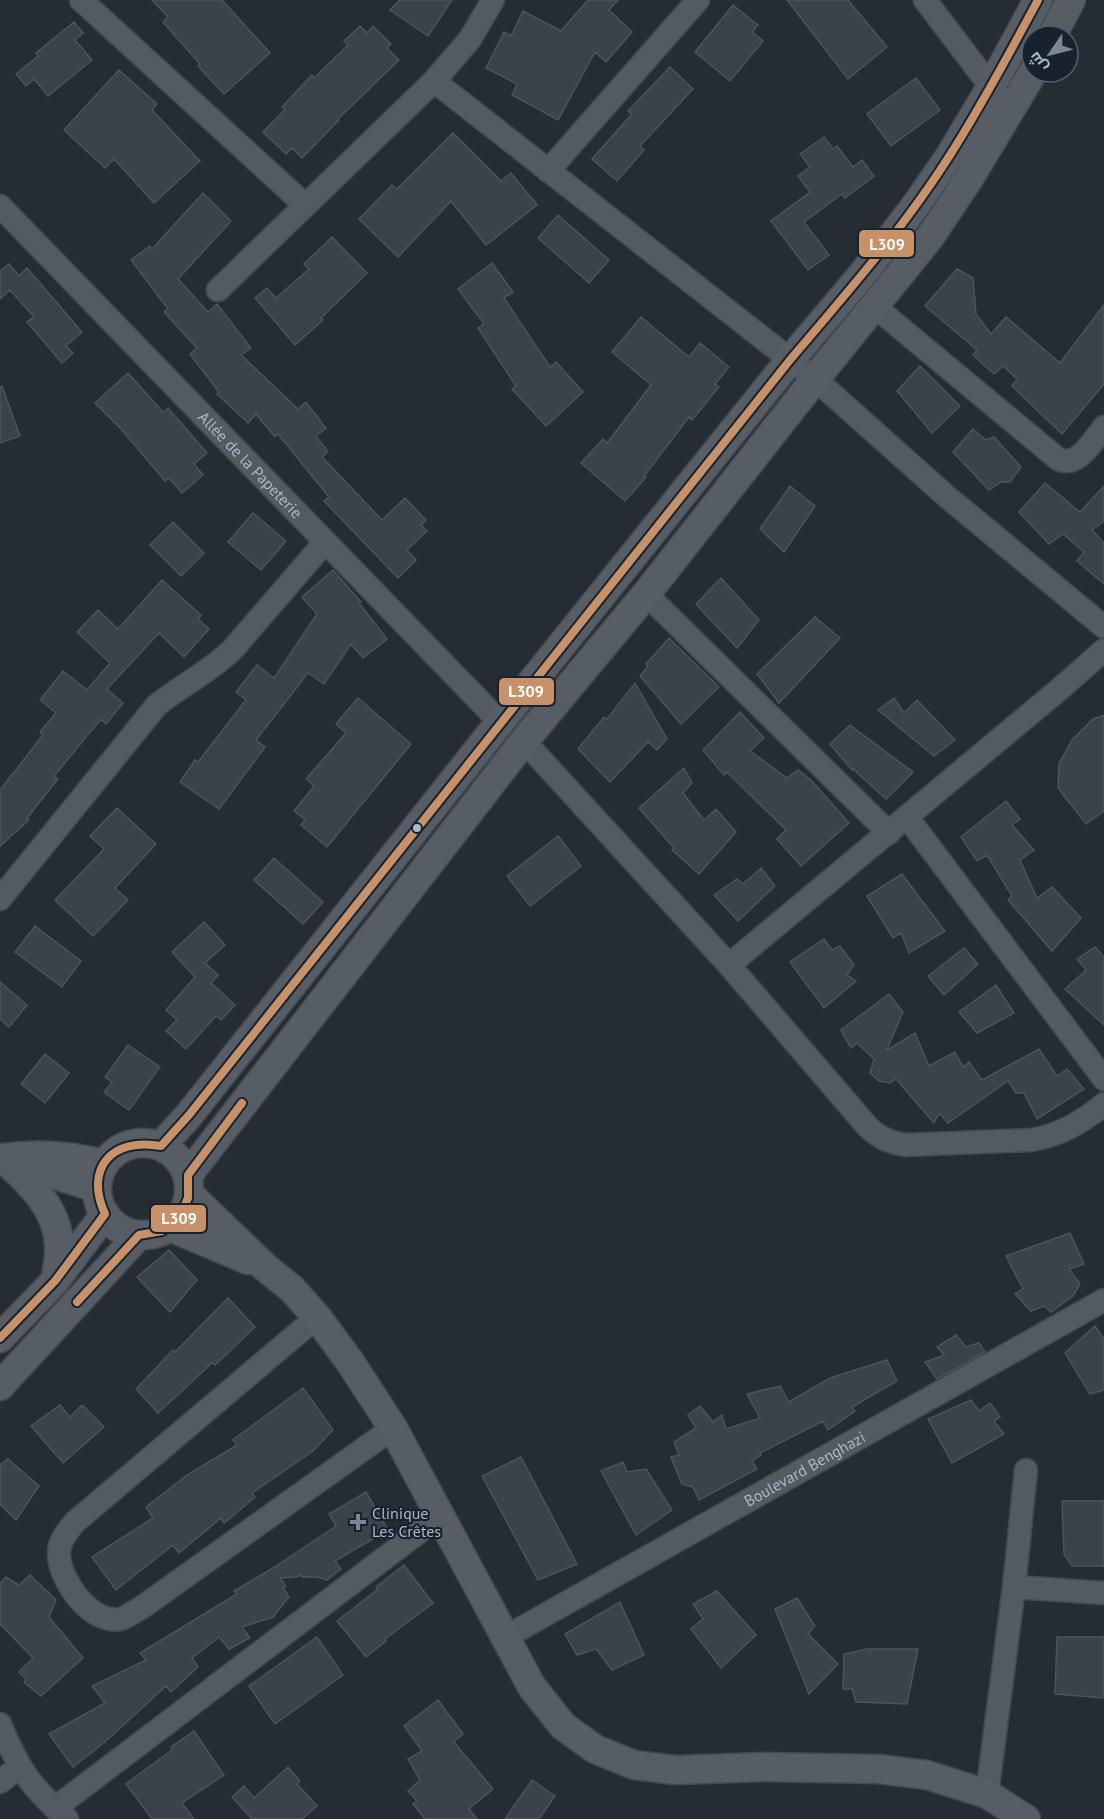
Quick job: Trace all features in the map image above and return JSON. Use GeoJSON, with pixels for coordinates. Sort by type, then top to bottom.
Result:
{"type":"FeatureCollection","features":[{"type":"Feature","properties":{"kind":"main road"},"geometry":{"type":"LineString","coordinates":[[161,1146],[189,1115],[500,722],[913,209],[950,156],[991,87],[1038,0]]}},
{"type":"Feature","properties":{"kind":"main road"},"geometry":{"type":"LineString","coordinates":[[1058,24],[1071,0]]}},
{"type":"Feature","properties":{"kind":"main road"},"geometry":{"type":"LineString","coordinates":[[1,1158],[55,1155],[102,1189],[117,1227],[139,1235],[155,1234],[170,1227],[183,1212],[188,1184],[524,741],[646,594],[930,237],[970,177],[1026,84]]}},
{"type":"Feature","properties":{"kind":"main road"},"geometry":{"type":"LineString","coordinates":[[0,1338],[55,1281],[102,1189],[115,1151],[130,1144],[145,1142],[161,1146],[180,1160],[188,1184],[266,1268],[292,1289],[317,1317],[355,1370],[393,1428],[532,1687],[563,1726],[595,1749],[634,1765],[675,1770],[762,1767],[878,1769],[927,1775],[987,1794],[1026,1819]]}},
{"type":"Feature","properties":{"kind":"main road"},"geometry":{"type":"LineString","coordinates":[[1,1158],[40,1195],[49,1211],[57,1233],[59,1247],[55,1281]]}},
{"type":"Feature","properties":{"kind":"main road"},"geometry":{"type":"LineString","coordinates":[[170,1227],[266,1268]]}},
{"type":"Feature","properties":{"kind":"main road"},"geometry":{"type":"LineString","coordinates":[[0,1386],[139,1235]]}},
{"type":"Feature","properties":{"kind":"street"},"geometry":{"type":"LineString","coordinates":[[81,0],[305,205]]}},
{"type":"Feature","properties":{"kind":"street"},"geometry":{"type":"LineString","coordinates":[[218,290],[434,81],[470,39],[493,0]]}},
{"type":"Feature","properties":{"kind":"street"},"geometry":{"type":"LineString","coordinates":[[548,171],[698,0]]}},
{"type":"Feature","properties":{"kind":"street"},"geometry":{"type":"LineString","coordinates":[[925,0],[991,87]]}},
{"type":"Feature","properties":{"kind":"street"},"geometry":{"type":"LineString","coordinates":[[434,81],[815,380],[945,495],[1104,627]]}},
{"type":"Feature","properties":{"kind":"street","name":"Allée de la Papeterie"},"geometry":{"type":"LineString","coordinates":[[0,206],[500,722]]}},
{"type":"Feature","properties":{"kind":"street"},"geometry":{"type":"LineString","coordinates":[[874,306],[1058,459],[1072,462],[1080,456],[1104,427]]}},
{"type":"Feature","properties":{"kind":"street"},"geometry":{"type":"LineString","coordinates":[[0,899],[157,705],[227,656],[325,542]]}},
{"type":"Feature","properties":{"kind":"street"},"geometry":{"type":"LineString","coordinates":[[646,594],[889,832]]}},
{"type":"Feature","properties":{"kind":"street"},"geometry":{"type":"LineString","coordinates":[[729,965],[1062,688],[1104,650]]}},
{"type":"Feature","properties":{"kind":"street"},"geometry":{"type":"LineString","coordinates":[[524,741],[729,965],[867,1126],[879,1137],[890,1143],[905,1145],[1046,1137],[1060,1132],[1104,1104]]}},
{"type":"Feature","properties":{"kind":"street"},"geometry":{"type":"LineString","coordinates":[[907,817],[1104,1079]]}},
{"type":"Feature","properties":{"kind":"street","name":"Boulevard Benghazi"},"geometry":{"type":"LineString","coordinates":[[504,1638],[1104,1300]]}},
{"type":"Feature","properties":{"kind":"street"},"geometry":{"type":"LineString","coordinates":[[317,1317],[75,1522],[62,1538],[58,1554],[66,1580],[82,1602],[101,1617],[121,1619],[141,1608],[393,1428]]}},
{"type":"Feature","properties":{"kind":"street"},"geometry":{"type":"LineString","coordinates":[[987,1794],[1014,1587],[1026,1470]]}},
{"type":"Feature","properties":{"kind":"street"},"geometry":{"type":"LineString","coordinates":[[0,1724],[19,1767],[37,1792],[61,1814],[440,1516]]}},
{"type":"Feature","properties":{"kind":"street"},"geometry":{"type":"LineString","coordinates":[[1014,1587],[1104,1593]]}},
{"type":"Feature","properties":{"kind":"street"},"geometry":{"type":"LineString","coordinates":[[0,1782],[19,1767]]}},
{"type":"Feature","properties":{"kind":"building"},"geometry":{"type":"Polygon","coordinates":[[[152,0],[222,0],[270,53],[224,94],[163,22],[168,17],[152,0]]]}},
{"type":"Feature","properties":{"kind":"building"},"geometry":{"type":"Polygon","coordinates":[[[400,0],[452,0],[428,36],[390,10],[400,0]]]}},
{"type":"Feature","properties":{"kind":"building"},"geometry":{"type":"Polygon","coordinates":[[[588,0],[618,0],[609,10],[632,32],[606,62],[595,52],[558,120],[512,95],[517,84],[486,68],[504,32],[511,36],[523,11],[561,31],[588,0]]]}},
{"type":"Feature","properties":{"kind":"building"},"geometry":{"type":"Polygon","coordinates":[[[787,0],[848,0],[887,47],[848,79],[787,0]]]}},
{"type":"Feature","properties":{"kind":"building"},"geometry":{"type":"Polygon","coordinates":[[[733,5],[758,25],[752,32],[763,41],[730,81],[695,52],[733,5]]]}},
{"type":"Feature","properties":{"kind":"building"},"geometry":{"type":"Polygon","coordinates":[[[74,22],[83,33],[75,40],[92,60],[48,96],[34,79],[26,86],[16,74],[38,56],[36,53],[74,22]]]}},
{"type":"Feature","properties":{"kind":"building"},"geometry":{"type":"Polygon","coordinates":[[[360,26],[367,33],[373,26],[391,44],[387,48],[399,60],[338,119],[302,158],[292,148],[286,154],[263,132],[285,110],[282,107],[312,75],[314,78],[348,45],[344,41],[360,26]]]}},
{"type":"Feature","properties":{"kind":"building"},"geometry":{"type":"Polygon","coordinates":[[[670,67],[693,89],[640,146],[644,150],[617,181],[592,159],[632,114],[628,111],[670,67]]]}},
{"type":"Feature","properties":{"kind":"building"},"geometry":{"type":"Polygon","coordinates":[[[119,70],[157,104],[152,110],[200,161],[154,203],[114,159],[105,168],[64,130],[119,70]]]}},
{"type":"Feature","properties":{"kind":"building"},"geometry":{"type":"Polygon","coordinates":[[[916,78],[940,110],[891,146],[867,114],[916,78]]]}},
{"type":"Feature","properties":{"kind":"building"},"geometry":{"type":"Polygon","coordinates":[[[453,133],[501,181],[511,173],[537,205],[486,245],[451,201],[398,257],[359,219],[392,185],[397,189],[453,133]]]}},
{"type":"Feature","properties":{"kind":"building"},"geometry":{"type":"Polygon","coordinates":[[[824,137],[833,149],[837,146],[853,167],[862,160],[874,176],[845,198],[842,194],[804,222],[829,255],[808,270],[771,221],[810,192],[798,176],[810,167],[800,154],[824,137]]]}},
{"type":"Feature","properties":{"kind":"building"},"geometry":{"type":"Polygon","coordinates":[[[203,193],[231,221],[178,279],[208,312],[217,304],[251,348],[241,355],[298,409],[306,402],[326,428],[316,436],[328,452],[322,457],[382,520],[405,498],[426,520],[421,525],[427,531],[407,550],[416,560],[398,578],[324,501],[329,497],[278,434],[275,437],[256,414],[248,423],[217,394],[219,392],[190,354],[197,348],[164,312],[168,309],[131,260],[150,246],[152,249],[203,193]]]}},
{"type":"Feature","properties":{"kind":"building"},"geometry":{"type":"Polygon","coordinates":[[[558,215],[609,260],[589,283],[538,238],[558,215]]]}},
{"type":"Feature","properties":{"kind":"building"},"geometry":{"type":"Polygon","coordinates":[[[332,237],[367,273],[321,318],[323,320],[295,345],[255,298],[267,288],[276,298],[309,269],[304,264],[332,237]]]}},
{"type":"Feature","properties":{"kind":"building"},"geometry":{"type":"Polygon","coordinates":[[[492,263],[513,292],[504,298],[550,367],[556,362],[583,392],[546,426],[512,389],[516,386],[478,328],[484,324],[458,289],[492,263]]]}},
{"type":"Feature","properties":{"kind":"building"},"geometry":{"type":"Polygon","coordinates":[[[9,264],[19,276],[27,268],[82,332],[66,346],[73,353],[62,363],[27,322],[34,317],[10,290],[0,299],[0,271],[9,264]]]}},
{"type":"Feature","properties":{"kind":"building"},"geometry":{"type":"Polygon","coordinates":[[[957,269],[973,278],[976,314],[991,334],[1006,317],[1060,363],[1104,305],[1104,384],[1062,434],[1012,386],[1017,379],[1003,366],[994,374],[973,355],[977,350],[925,306],[957,269]]]}},
{"type":"Feature","properties":{"kind":"building"},"geometry":{"type":"Polygon","coordinates":[[[641,317],[689,357],[700,343],[729,367],[715,384],[719,387],[692,420],[689,417],[644,476],[646,477],[625,501],[581,463],[603,439],[607,443],[651,385],[612,352],[641,317]]]}},
{"type":"Feature","properties":{"kind":"building"},"geometry":{"type":"Polygon","coordinates":[[[920,366],[960,406],[932,433],[897,391],[920,366]]]}},
{"type":"Feature","properties":{"kind":"building"},"geometry":{"type":"Polygon","coordinates":[[[128,373],[163,412],[168,408],[207,453],[194,464],[203,475],[182,493],[169,478],[165,481],[121,429],[95,403],[128,373]]]}},
{"type":"Feature","properties":{"kind":"building"},"geometry":{"type":"Polygon","coordinates":[[[2,386],[20,436],[0,443],[0,387],[2,386]]]}},
{"type":"Feature","properties":{"kind":"building"},"geometry":{"type":"Polygon","coordinates":[[[973,429],[986,440],[994,437],[1021,467],[1010,482],[1001,482],[989,490],[953,452],[973,429]]]}},
{"type":"Feature","properties":{"kind":"building"},"geometry":{"type":"Polygon","coordinates":[[[1045,483],[1080,512],[1104,486],[1104,521],[1092,530],[1104,543],[1104,584],[1077,561],[1084,552],[1063,534],[1049,544],[1019,512],[1045,483]]]}},
{"type":"Feature","properties":{"kind":"building"},"geometry":{"type":"Polygon","coordinates":[[[790,486],[815,506],[784,552],[760,529],[790,486]]]}},
{"type":"Feature","properties":{"kind":"building"},"geometry":{"type":"Polygon","coordinates":[[[253,513],[286,541],[261,570],[228,542],[253,513]]]}},
{"type":"Feature","properties":{"kind":"building"},"geometry":{"type":"Polygon","coordinates":[[[173,522],[204,553],[181,576],[150,545],[173,522]]]}},
{"type":"Feature","properties":{"kind":"building"},"geometry":{"type":"Polygon","coordinates":[[[333,570],[361,602],[359,603],[387,639],[363,658],[351,644],[324,684],[308,673],[256,740],[265,747],[219,809],[180,782],[195,760],[198,762],[246,700],[236,692],[257,665],[274,678],[317,614],[302,597],[333,570]]]}},
{"type":"Feature","properties":{"kind":"building"},"geometry":{"type":"Polygon","coordinates":[[[721,578],[759,620],[737,648],[696,604],[721,578]]]}},
{"type":"Feature","properties":{"kind":"building"},"geometry":{"type":"Polygon","coordinates":[[[162,580],[201,615],[198,619],[209,629],[184,657],[159,633],[107,689],[123,703],[106,724],[101,719],[54,776],[58,779],[27,818],[29,820],[0,846],[0,790],[43,735],[40,732],[56,713],[40,700],[63,671],[87,690],[110,663],[77,632],[98,610],[118,629],[162,580]]]}},
{"type":"Feature","properties":{"kind":"building"},"geometry":{"type":"Polygon","coordinates":[[[815,617],[840,638],[779,703],[757,674],[815,617]]]}},
{"type":"Feature","properties":{"kind":"building"},"geometry":{"type":"Polygon","coordinates":[[[669,638],[719,687],[681,724],[640,676],[648,666],[646,664],[669,638]]]}},
{"type":"Feature","properties":{"kind":"building"},"geometry":{"type":"Polygon","coordinates":[[[635,683],[667,739],[657,750],[648,742],[610,782],[578,749],[604,717],[607,719],[635,683]]]}},
{"type":"Feature","properties":{"kind":"building"},"geometry":{"type":"Polygon","coordinates":[[[358,698],[411,744],[327,847],[301,825],[305,820],[294,811],[314,786],[306,779],[346,733],[336,724],[358,698]]]}},
{"type":"Feature","properties":{"kind":"building"},"geometry":{"type":"Polygon","coordinates":[[[894,698],[904,713],[917,700],[955,740],[934,756],[878,710],[894,698]]]}},
{"type":"Feature","properties":{"kind":"building"},"geometry":{"type":"Polygon","coordinates":[[[740,712],[764,738],[750,751],[787,778],[798,770],[812,781],[849,823],[801,866],[777,839],[786,830],[727,772],[724,775],[703,750],[740,712]]]}},
{"type":"Feature","properties":{"kind":"building"},"geometry":{"type":"Polygon","coordinates":[[[1104,715],[1104,811],[1086,824],[1058,788],[1059,764],[1072,740],[1093,719],[1104,715]]]}},
{"type":"Feature","properties":{"kind":"building"},"geometry":{"type":"Polygon","coordinates":[[[850,725],[913,772],[886,799],[852,770],[830,744],[850,725]]]}},
{"type":"Feature","properties":{"kind":"building"},"geometry":{"type":"Polygon","coordinates":[[[684,768],[692,783],[683,793],[704,820],[716,809],[736,832],[699,874],[672,850],[674,848],[639,808],[684,768]]]}},
{"type":"Feature","properties":{"kind":"building"},"geometry":{"type":"Polygon","coordinates":[[[1006,801],[1020,819],[1012,825],[1034,850],[1020,860],[1037,898],[1052,887],[1081,918],[1052,951],[1008,900],[1012,896],[987,855],[977,861],[961,837],[1006,801]]]}},
{"type":"Feature","properties":{"kind":"building"},"geometry":{"type":"Polygon","coordinates":[[[117,808],[156,844],[115,888],[128,900],[93,936],[55,900],[104,849],[90,836],[117,808]]]}},
{"type":"Feature","properties":{"kind":"building"},"geometry":{"type":"Polygon","coordinates":[[[558,836],[581,866],[530,906],[507,876],[558,836]]]}},
{"type":"Feature","properties":{"kind":"building"},"geometry":{"type":"Polygon","coordinates":[[[274,858],[323,902],[303,924],[254,880],[274,858]]]}},
{"type":"Feature","properties":{"kind":"building"},"geometry":{"type":"Polygon","coordinates":[[[761,868],[775,886],[738,921],[714,895],[737,879],[743,884],[761,868]]]}},
{"type":"Feature","properties":{"kind":"building"},"geometry":{"type":"Polygon","coordinates":[[[902,874],[945,931],[909,953],[901,933],[893,938],[867,896],[902,874]]]}},
{"type":"Feature","properties":{"kind":"building"},"geometry":{"type":"Polygon","coordinates":[[[204,922],[225,945],[205,963],[218,975],[211,983],[235,1005],[221,1020],[216,1016],[186,1049],[166,1031],[177,1020],[166,1010],[195,977],[172,952],[204,922]]]}},
{"type":"Feature","properties":{"kind":"building"},"geometry":{"type":"Polygon","coordinates":[[[35,926],[81,961],[62,987],[15,952],[35,926]]]}},
{"type":"Feature","properties":{"kind":"building"},"geometry":{"type":"Polygon","coordinates":[[[824,939],[832,950],[840,946],[854,965],[847,975],[856,981],[824,1008],[790,962],[824,939]]]}},
{"type":"Feature","properties":{"kind":"building"},"geometry":{"type":"Polygon","coordinates":[[[1095,947],[1104,957],[1104,1025],[1065,989],[1086,970],[1077,959],[1095,947]]]}},
{"type":"Feature","properties":{"kind":"building"},"geometry":{"type":"Polygon","coordinates":[[[964,948],[978,964],[944,995],[928,976],[964,948]]]}},
{"type":"Feature","properties":{"kind":"building"},"geometry":{"type":"Polygon","coordinates":[[[0,982],[27,1005],[9,1027],[0,1019],[0,982]]]}},
{"type":"Feature","properties":{"kind":"building"},"geometry":{"type":"Polygon","coordinates":[[[996,985],[1014,1013],[977,1033],[959,1012],[996,985]]]}},
{"type":"Feature","properties":{"kind":"building"},"geometry":{"type":"Polygon","coordinates":[[[889,994],[903,1012],[887,1050],[915,1033],[929,1066],[955,1052],[963,1067],[969,1062],[982,1080],[1039,1049],[1057,1076],[1067,1069],[1084,1089],[1037,1119],[1024,1093],[1016,1093],[1008,1081],[948,1123],[939,1113],[934,1123],[896,1079],[890,1083],[879,1081],[870,1073],[874,1059],[857,1043],[851,1048],[841,1030],[889,994]]]}},
{"type":"Feature","properties":{"kind":"building"},"geometry":{"type":"Polygon","coordinates":[[[128,1045],[160,1067],[129,1110],[104,1092],[112,1082],[105,1077],[128,1045]]]}},
{"type":"Feature","properties":{"kind":"building"},"geometry":{"type":"Polygon","coordinates":[[[45,1054],[69,1073],[45,1103],[21,1084],[45,1054]]]}},
{"type":"Feature","properties":{"kind":"building"},"geometry":{"type":"Polygon","coordinates":[[[1070,1233],[1084,1264],[1069,1269],[1080,1284],[1073,1296],[1051,1312],[1044,1306],[1031,1311],[1015,1294],[1023,1289],[1006,1256],[1070,1233]]]}},
{"type":"Feature","properties":{"kind":"building"},"geometry":{"type":"Polygon","coordinates":[[[169,1250],[197,1280],[170,1312],[137,1277],[169,1250]]]}},
{"type":"Feature","properties":{"kind":"building"},"geometry":{"type":"Polygon","coordinates":[[[228,1298],[255,1327],[215,1365],[212,1363],[158,1413],[136,1389],[228,1298]]]}},
{"type":"Feature","properties":{"kind":"building"},"geometry":{"type":"Polygon","coordinates":[[[1095,1326],[1104,1339],[1104,1390],[1090,1394],[1065,1353],[1095,1326]]]}},
{"type":"Feature","properties":{"kind":"building"},"geometry":{"type":"Polygon","coordinates":[[[956,1335],[966,1347],[979,1343],[985,1352],[937,1379],[925,1362],[944,1355],[937,1347],[956,1335]]]}},
{"type":"Feature","properties":{"kind":"building"},"geometry":{"type":"Polygon","coordinates":[[[887,1360],[897,1381],[852,1407],[855,1411],[828,1430],[823,1421],[760,1453],[761,1455],[752,1461],[757,1469],[699,1500],[693,1487],[682,1484],[671,1457],[679,1455],[674,1442],[696,1428],[688,1415],[700,1406],[713,1422],[722,1415],[726,1429],[760,1418],[747,1394],[780,1386],[789,1402],[830,1378],[887,1360]]]}},
{"type":"Feature","properties":{"kind":"building"},"geometry":{"type":"Polygon","coordinates":[[[303,1388],[333,1430],[313,1451],[252,1493],[255,1497],[224,1523],[221,1518],[179,1553],[173,1545],[116,1590],[92,1557],[153,1518],[146,1507],[187,1475],[237,1445],[233,1440],[303,1388]]]}},
{"type":"Feature","properties":{"kind":"building"},"geometry":{"type":"Polygon","coordinates":[[[971,1400],[979,1411],[990,1403],[1000,1417],[994,1421],[1004,1434],[952,1463],[928,1419],[971,1400]]]}},
{"type":"Feature","properties":{"kind":"building"},"geometry":{"type":"Polygon","coordinates":[[[60,1405],[70,1417],[82,1405],[104,1427],[63,1463],[31,1426],[60,1405]]]}},
{"type":"Feature","properties":{"kind":"building"},"geometry":{"type":"Polygon","coordinates":[[[521,1457],[577,1564],[538,1580],[482,1476],[521,1457]]]}},
{"type":"Feature","properties":{"kind":"building"},"geometry":{"type":"Polygon","coordinates":[[[8,1459],[39,1486],[16,1520],[0,1504],[0,1465],[8,1459]]]}},
{"type":"Feature","properties":{"kind":"building"},"geometry":{"type":"Polygon","coordinates":[[[623,1462],[627,1472],[646,1469],[672,1510],[636,1535],[601,1471],[623,1462]]]}},
{"type":"Feature","properties":{"kind":"building"},"geometry":{"type":"Polygon","coordinates":[[[366,1492],[388,1530],[335,1561],[341,1569],[327,1580],[300,1575],[280,1578],[286,1586],[283,1588],[289,1597],[273,1617],[242,1627],[250,1638],[229,1649],[219,1637],[192,1658],[198,1667],[171,1692],[166,1686],[105,1742],[73,1767],[49,1734],[105,1703],[92,1686],[146,1660],[140,1653],[237,1594],[234,1591],[336,1526],[329,1514],[366,1492]]]}},
{"type":"Feature","properties":{"kind":"building"},"geometry":{"type":"Polygon","coordinates":[[[1062,1501],[1104,1501],[1104,1566],[1072,1566],[1064,1554],[1062,1501]]]}},
{"type":"Feature","properties":{"kind":"building"},"geometry":{"type":"Polygon","coordinates":[[[404,1565],[433,1603],[385,1639],[386,1641],[366,1657],[337,1621],[404,1565]]]}},
{"type":"Feature","properties":{"kind":"building"},"geometry":{"type":"Polygon","coordinates":[[[30,1575],[56,1600],[49,1617],[83,1658],[41,1696],[24,1682],[26,1679],[19,1672],[33,1658],[0,1624],[0,1584],[6,1577],[19,1585],[30,1575]]]}},
{"type":"Feature","properties":{"kind":"building"},"geometry":{"type":"Polygon","coordinates":[[[717,1591],[756,1635],[721,1668],[691,1629],[703,1619],[693,1604],[717,1591]]]}},
{"type":"Feature","properties":{"kind":"building"},"geometry":{"type":"Polygon","coordinates":[[[797,1598],[815,1626],[808,1634],[838,1664],[809,1694],[775,1609],[797,1598]]]}},
{"type":"Feature","properties":{"kind":"building"},"geometry":{"type":"Polygon","coordinates":[[[620,1602],[644,1655],[612,1670],[596,1649],[577,1655],[565,1634],[620,1602]]]}},
{"type":"Feature","properties":{"kind":"building"},"geometry":{"type":"Polygon","coordinates":[[[317,1637],[343,1675],[275,1724],[249,1686],[317,1637]]]}},
{"type":"Feature","properties":{"kind":"building"},"geometry":{"type":"Polygon","coordinates":[[[1057,1637],[1104,1637],[1104,1698],[1055,1694],[1057,1637]]]}},
{"type":"Feature","properties":{"kind":"building"},"geometry":{"type":"Polygon","coordinates":[[[867,1649],[918,1649],[907,1704],[856,1702],[852,1689],[843,1689],[844,1654],[867,1649]]]}},
{"type":"Feature","properties":{"kind":"building"},"geometry":{"type":"Polygon","coordinates":[[[438,1700],[463,1734],[454,1742],[493,1789],[469,1809],[477,1819],[425,1819],[413,1804],[417,1801],[408,1791],[420,1780],[408,1759],[422,1751],[404,1726],[438,1700]]]}},
{"type":"Feature","properties":{"kind":"building"},"geometry":{"type":"Polygon","coordinates":[[[194,1731],[224,1775],[182,1803],[194,1819],[152,1819],[126,1784],[194,1731]]]}},
{"type":"Feature","properties":{"kind":"building"},"geometry":{"type":"Polygon","coordinates":[[[288,1767],[300,1781],[297,1784],[317,1806],[302,1819],[252,1819],[232,1797],[244,1786],[254,1798],[288,1767]]]}},
{"type":"Feature","properties":{"kind":"building"},"geometry":{"type":"Polygon","coordinates":[[[532,1780],[555,1796],[539,1819],[505,1819],[532,1780]]]}},
{"type":"Feature","properties":{"kind":"transit line","name":"L309"},"geometry":{"type":"LineString","coordinates":[[0,1338],[55,1281],[105,1214],[99,1198],[98,1183],[107,1159],[116,1151],[129,1146],[144,1144],[161,1146],[189,1115],[790,360],[894,235],[962,136],[1038,0]]}},
{"type":"Feature","properties":{"kind":"transit line","name":"L309"},"geometry":{"type":"LineString","coordinates":[[77,1302],[139,1235],[162,1231],[179,1218],[188,1198],[188,1175],[242,1103]]}},
{"type":"Feature","properties":{"kind":"place","name":"Clinique Les Crêtes"},"geometry":{"type":"Point","coordinates":[358,1522]}}]}
